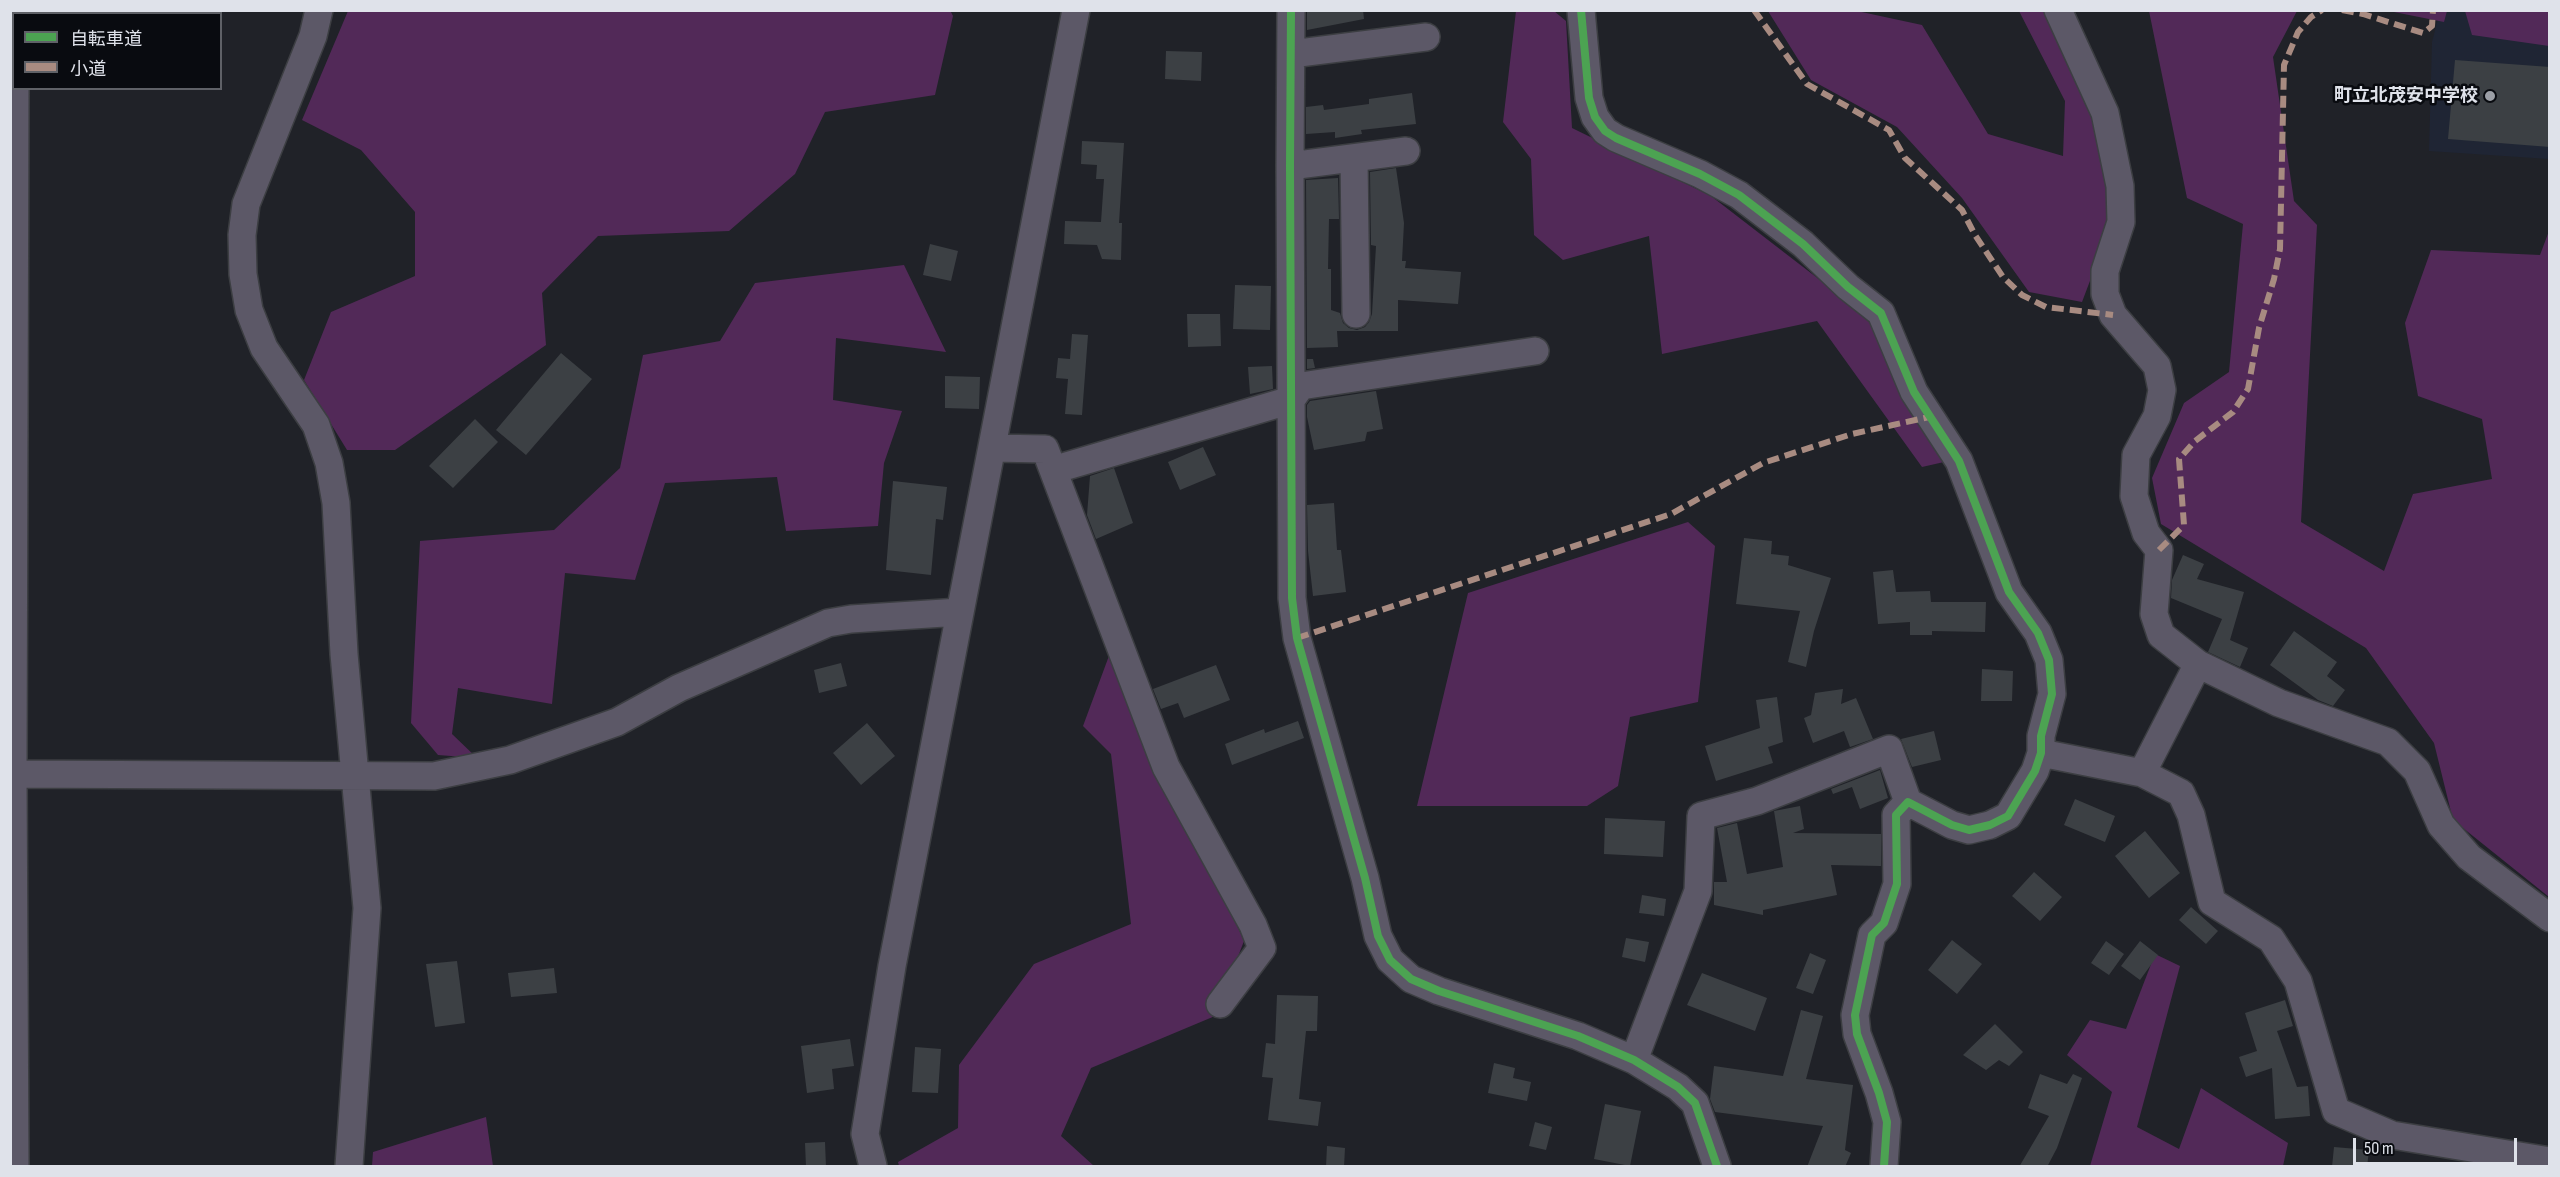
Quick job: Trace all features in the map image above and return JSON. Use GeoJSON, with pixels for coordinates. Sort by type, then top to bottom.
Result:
{"type":"FeatureCollection","features":[{"type":"Feature","properties":{"kind":"street"},"geometry":{"type":"LineString","coordinates":[[319,10],[313,36],[246,204],[242,235],[243,274],[249,310],[264,348],[316,425],[328,463],[336,503],[344,654],[367,908],[349,1167]]}},
{"type":"Feature","properties":{"kind":"street"},"geometry":{"type":"LineString","coordinates":[[873,1167],[865,1134],[892,966],[1076,10]]}},
{"type":"Feature","properties":{"kind":"street"},"geometry":{"type":"LineString","coordinates":[[1291,10],[1292,598],[1297,638],[1365,878],[1378,936],[1390,960],[1411,979],[1439,991],[1578,1036],[1634,1060],[1678,1087],[1695,1103],[1718,1167]]}},
{"type":"Feature","properties":{"kind":"street"},"geometry":{"type":"LineString","coordinates":[[1581,10],[1589,98],[1595,117],[1605,131],[1616,138],[1700,174],[1739,195],[1803,244],[1881,313],[1914,392],[1959,461],[2009,592],[2038,633],[2049,660],[2052,694],[2041,736],[2041,753],[2035,771],[2007,816],[1990,825],[1969,830],[1952,825],[1908,802],[1889,749],[1757,801],[1701,816],[1698,891],[1634,1060]]}},
{"type":"Feature","properties":{"kind":"street"},"geometry":{"type":"LineString","coordinates":[[2058,10],[2104,113],[2120,186],[2121,222],[2105,271],[2105,294],[2113,315],[2157,366],[2162,390],[2157,416],[2136,455],[2134,496],[2146,532],[2158,550],[2154,614],[2161,635],[2198,664],[2279,703],[2388,742],[2417,771],[2441,825],[2469,857],[2550,918]]}},
{"type":"Feature","properties":{"kind":"street"},"geometry":{"type":"LineString","coordinates":[[1291,54],[1426,37]]}},
{"type":"Feature","properties":{"kind":"street"},"geometry":{"type":"LineString","coordinates":[[15,90],[12,774],[15,1167]]}},
{"type":"Feature","properties":{"kind":"street"},"geometry":{"type":"LineString","coordinates":[[1290,166],[1406,152]]}},
{"type":"Feature","properties":{"kind":"street"},"geometry":{"type":"LineString","coordinates":[[1354,158],[1356,314]]}},
{"type":"Feature","properties":{"kind":"street"},"geometry":{"type":"LineString","coordinates":[[1053,470],[1291,400],[1300,386],[1535,351]]}},
{"type":"Feature","properties":{"kind":"street"},"geometry":{"type":"LineString","coordinates":[[992,448],[1046,449],[1166,767],[1253,925],[1262,948],[1220,1004]]}},
{"type":"Feature","properties":{"kind":"street"},"geometry":{"type":"LineString","coordinates":[[12,774],[434,776],[510,760],[617,722],[679,688],[828,623],[851,619],[960,612]]}},
{"type":"Feature","properties":{"kind":"street"},"geometry":{"type":"LineString","coordinates":[[2142,773],[2198,664]]}},
{"type":"Feature","properties":{"kind":"street"},"geometry":{"type":"LineString","coordinates":[[2041,753],[2142,773],[2181,793],[2191,814],[2212,902],[2271,939],[2298,981],[2336,1111],[2392,1135],[2548,1163]]}},
{"type":"Feature","properties":{"kind":"street"},"geometry":{"type":"LineString","coordinates":[[1884,1167],[1887,1122],[1880,1093],[1857,1034],[1855,1015],[1872,936],[1884,923],[1896,884],[1896,815],[1908,802]]}},
{"type":"Feature","properties":{"kind":"shaded area"},"geometry":{"type":"Polygon","coordinates":[[[950,10],[953,16],[935,95],[825,112],[795,174],[729,231],[598,236],[542,293],[546,345],[395,450],[347,450],[304,380],[331,312],[415,276],[415,212],[361,150],[302,120],[348,11],[950,10]]]}},
{"type":"Feature","properties":{"kind":"shaded area"},"geometry":{"type":"Polygon","coordinates":[[[1516,11],[1554,11],[1566,21],[1572,128],[1711,196],[1877,324],[1944,462],[1922,467],[1817,321],[1662,354],[1649,236],[1563,260],[1534,235],[1531,159],[1503,122],[1516,11]]]}},
{"type":"Feature","properties":{"kind":"shaded area"},"geometry":{"type":"Polygon","coordinates":[[[1768,11],[1857,11],[1922,25],[1988,134],[2063,156],[2065,101],[2019,11],[2046,11],[2102,135],[2116,212],[2082,302],[2029,292],[1962,198],[1897,127],[1811,80],[1768,11]]]}},
{"type":"Feature","properties":{"kind":"shaded area"},"geometry":{"type":"Polygon","coordinates":[[[2149,11],[2297,11],[2273,57],[2294,201],[2317,225],[2301,522],[2384,571],[2413,494],[2492,479],[2482,419],[2418,396],[2405,323],[2431,250],[2540,255],[2549,231],[2549,897],[2453,820],[2434,743],[2366,648],[2161,524],[2152,478],[2184,403],[2229,372],[2243,224],[2187,198],[2149,11]]]}},
{"type":"Feature","properties":{"kind":"shaded area"},"geometry":{"type":"Polygon","coordinates":[[[2389,11],[2447,11],[2444,22],[2389,11]]]}},
{"type":"Feature","properties":{"kind":"shaded area","name":"町立北茂安中学校"},"geometry":{"type":"Polygon","coordinates":[[[2440,11],[2549,11],[2549,159],[2429,151],[2432,42],[2440,11]]]}},
{"type":"Feature","properties":{"kind":"shaded area"},"geometry":{"type":"Polygon","coordinates":[[[2465,11],[2549,11],[2549,46],[2472,35],[2465,11]]]}},
{"type":"Feature","properties":{"kind":"shaded area"},"geometry":{"type":"Polygon","coordinates":[[[904,265],[946,352],[836,338],[833,400],[902,411],[884,463],[878,526],[786,531],[777,477],[665,483],[635,580],[565,573],[552,704],[458,688],[452,734],[477,758],[438,755],[411,723],[420,541],[554,530],[620,468],[643,355],[720,341],[755,283],[904,265]]]}},
{"type":"Feature","properties":{"kind":"shaded area"},"geometry":{"type":"Polygon","coordinates":[[[1688,522],[1715,546],[1698,702],[1630,717],[1618,786],[1587,806],[1417,806],[1468,593],[1688,522]]]}},
{"type":"Feature","properties":{"kind":"shaded area"},"geometry":{"type":"Polygon","coordinates":[[[1113,645],[1244,941],[1215,1016],[1091,1068],[1061,1136],[1094,1166],[899,1166],[898,1162],[958,1128],[959,1065],[1034,964],[1131,924],[1111,754],[1083,726],[1113,645]]]}},
{"type":"Feature","properties":{"kind":"shaded area"},"geometry":{"type":"Polygon","coordinates":[[[2155,954],[2180,966],[2137,1127],[2179,1149],[2201,1088],[2288,1143],[2283,1166],[2090,1166],[2112,1092],[2067,1055],[2090,1020],[2126,1029],[2155,954]]]}},
{"type":"Feature","properties":{"kind":"shaded area"},"geometry":{"type":"Polygon","coordinates":[[[486,1117],[493,1166],[372,1166],[373,1152],[486,1117]]]}},
{"type":"Feature","properties":{"kind":"building"},"geometry":{"type":"Polygon","coordinates":[[[1307,10],[1363,10],[1364,19],[1307,30],[1307,10]]]}},
{"type":"Feature","properties":{"kind":"building"},"geometry":{"type":"Polygon","coordinates":[[[1166,51],[1202,52],[1201,81],[1165,79],[1166,51]]]}},
{"type":"Feature","properties":{"kind":"building"},"geometry":{"type":"Polygon","coordinates":[[[2455,60],[2550,67],[2550,147],[2448,139],[2455,60]]]}},
{"type":"Feature","properties":{"kind":"building"},"geometry":{"type":"Polygon","coordinates":[[[1412,93],[1416,124],[1361,130],[1362,134],[1335,138],[1335,132],[1306,134],[1306,107],[1323,105],[1324,110],[1369,104],[1369,99],[1412,93]]]}},
{"type":"Feature","properties":{"kind":"building"},"geometry":{"type":"Polygon","coordinates":[[[1082,141],[1124,143],[1119,223],[1122,223],[1121,260],[1102,259],[1097,245],[1064,244],[1065,221],[1101,222],[1104,179],[1096,179],[1097,165],[1081,164],[1082,141]]]}},
{"type":"Feature","properties":{"kind":"building"},"geometry":{"type":"Polygon","coordinates":[[[1396,168],[1404,223],[1402,261],[1406,261],[1405,268],[1461,272],[1458,304],[1398,300],[1398,331],[1337,331],[1338,347],[1307,348],[1306,180],[1338,178],[1339,219],[1329,219],[1328,269],[1331,269],[1331,310],[1340,313],[1343,323],[1349,328],[1357,330],[1365,327],[1372,314],[1376,246],[1371,245],[1370,172],[1396,168]]]}},
{"type":"Feature","properties":{"kind":"building"},"geometry":{"type":"Polygon","coordinates":[[[930,244],[958,251],[951,281],[923,275],[930,244]]]}},
{"type":"Feature","properties":{"kind":"building"},"geometry":{"type":"Polygon","coordinates":[[[1235,285],[1271,286],[1270,330],[1233,329],[1235,285]]]}},
{"type":"Feature","properties":{"kind":"building"},"geometry":{"type":"Polygon","coordinates":[[[1187,314],[1220,314],[1221,346],[1188,347],[1187,314]]]}},
{"type":"Feature","properties":{"kind":"building"},"geometry":{"type":"Polygon","coordinates":[[[1072,334],[1088,335],[1082,415],[1065,414],[1068,379],[1056,378],[1058,358],[1070,359],[1072,334]]]}},
{"type":"Feature","properties":{"kind":"building"},"geometry":{"type":"Polygon","coordinates":[[[561,353],[592,379],[526,455],[496,430],[561,353]]]}},
{"type":"Feature","properties":{"kind":"building"},"geometry":{"type":"Polygon","coordinates":[[[1307,359],[1313,359],[1315,368],[1307,369],[1307,359]]]}},
{"type":"Feature","properties":{"kind":"building"},"geometry":{"type":"Polygon","coordinates":[[[1272,366],[1273,389],[1250,394],[1248,367],[1272,366]]]}},
{"type":"Feature","properties":{"kind":"building"},"geometry":{"type":"Polygon","coordinates":[[[945,376],[980,377],[979,409],[945,408],[945,376]]]}},
{"type":"Feature","properties":{"kind":"building"},"geometry":{"type":"Polygon","coordinates":[[[1376,391],[1383,429],[1367,432],[1365,441],[1314,450],[1307,417],[1307,405],[1310,401],[1376,391]]]}},
{"type":"Feature","properties":{"kind":"building"},"geometry":{"type":"Polygon","coordinates":[[[475,419],[498,442],[453,488],[429,466],[475,419]]]}},
{"type":"Feature","properties":{"kind":"building"},"geometry":{"type":"Polygon","coordinates":[[[1203,447],[1216,475],[1180,490],[1168,462],[1203,447]]]}},
{"type":"Feature","properties":{"kind":"building"},"geometry":{"type":"Polygon","coordinates":[[[1114,468],[1133,523],[1096,539],[1087,515],[1090,476],[1114,468]]]}},
{"type":"Feature","properties":{"kind":"building"},"geometry":{"type":"Polygon","coordinates":[[[893,481],[947,487],[943,520],[936,519],[931,575],[886,570],[893,481]]]}},
{"type":"Feature","properties":{"kind":"building"},"geometry":{"type":"Polygon","coordinates":[[[1334,503],[1337,550],[1341,550],[1346,592],[1313,596],[1308,551],[1307,505],[1334,503]]]}},
{"type":"Feature","properties":{"kind":"building"},"geometry":{"type":"Polygon","coordinates":[[[1744,538],[1772,541],[1771,554],[1789,556],[1788,565],[1831,578],[1814,631],[1806,667],[1788,662],[1800,611],[1736,604],[1744,538]]]}},
{"type":"Feature","properties":{"kind":"building"},"geometry":{"type":"Polygon","coordinates":[[[2183,555],[2204,564],[2197,579],[2244,592],[2230,640],[2248,648],[2240,667],[2208,652],[2222,619],[2171,598],[2172,580],[2183,555]]]}},
{"type":"Feature","properties":{"kind":"building"},"geometry":{"type":"Polygon","coordinates":[[[1893,570],[1896,592],[1930,591],[1931,602],[1986,602],[1985,632],[1932,631],[1932,635],[1910,635],[1910,622],[1878,624],[1873,572],[1893,570]]]}},
{"type":"Feature","properties":{"kind":"building"},"geometry":{"type":"Polygon","coordinates":[[[2294,631],[2337,662],[2327,676],[2345,690],[2333,706],[2318,700],[2270,665],[2294,631]]]}},
{"type":"Feature","properties":{"kind":"building"},"geometry":{"type":"Polygon","coordinates":[[[841,663],[847,686],[819,693],[814,670],[841,663]]]}},
{"type":"Feature","properties":{"kind":"building"},"geometry":{"type":"Polygon","coordinates":[[[1216,665],[1230,700],[1184,718],[1178,703],[1161,709],[1153,689],[1216,665]]]}},
{"type":"Feature","properties":{"kind":"building"},"geometry":{"type":"Polygon","coordinates":[[[1982,669],[2013,671],[2012,701],[1981,701],[1982,669]]]}},
{"type":"Feature","properties":{"kind":"building"},"geometry":{"type":"Polygon","coordinates":[[[1843,689],[1841,704],[1856,698],[1873,739],[1850,747],[1844,731],[1813,743],[1804,718],[1811,715],[1815,693],[1843,689]]]}},
{"type":"Feature","properties":{"kind":"building"},"geometry":{"type":"Polygon","coordinates":[[[1777,697],[1783,742],[1768,747],[1773,763],[1716,781],[1705,746],[1760,728],[1756,700],[1777,697]]]}},
{"type":"Feature","properties":{"kind":"building"},"geometry":{"type":"Polygon","coordinates":[[[1298,721],[1304,738],[1232,765],[1225,744],[1264,729],[1265,733],[1298,721]]]}},
{"type":"Feature","properties":{"kind":"building"},"geometry":{"type":"Polygon","coordinates":[[[867,723],[895,756],[861,785],[833,753],[867,723]]]}},
{"type":"Feature","properties":{"kind":"building"},"geometry":{"type":"Polygon","coordinates":[[[1934,731],[1941,760],[1912,767],[1901,739],[1934,731]]]}},
{"type":"Feature","properties":{"kind":"building"},"geometry":{"type":"Polygon","coordinates":[[[1880,770],[1888,798],[1860,809],[1852,787],[1833,794],[1831,789],[1880,770]]]}},
{"type":"Feature","properties":{"kind":"building"},"geometry":{"type":"Polygon","coordinates":[[[2075,799],[2115,816],[2105,842],[2064,825],[2075,799]]]}},
{"type":"Feature","properties":{"kind":"building"},"geometry":{"type":"Polygon","coordinates":[[[1800,806],[1804,829],[1793,833],[1881,834],[1881,866],[1831,865],[1837,895],[1763,910],[1763,915],[1714,905],[1714,882],[1727,882],[1717,828],[1737,823],[1747,874],[1783,867],[1774,811],[1800,806]]]}},
{"type":"Feature","properties":{"kind":"building"},"geometry":{"type":"Polygon","coordinates":[[[1605,818],[1665,821],[1663,857],[1604,854],[1605,818]]]}},
{"type":"Feature","properties":{"kind":"building"},"geometry":{"type":"Polygon","coordinates":[[[2145,831],[2180,873],[2149,898],[2115,856],[2145,831]]]}},
{"type":"Feature","properties":{"kind":"building"},"geometry":{"type":"Polygon","coordinates":[[[2034,872],[2062,897],[2040,921],[2012,896],[2034,872]]]}},
{"type":"Feature","properties":{"kind":"building"},"geometry":{"type":"Polygon","coordinates":[[[1642,895],[1666,899],[1664,916],[1639,913],[1642,895]]]}},
{"type":"Feature","properties":{"kind":"building"},"geometry":{"type":"Polygon","coordinates":[[[2191,907],[2218,931],[2206,944],[2179,920],[2191,907]]]}},
{"type":"Feature","properties":{"kind":"building"},"geometry":{"type":"Polygon","coordinates":[[[1626,938],[1649,942],[1645,962],[1622,957],[1626,938]]]}},
{"type":"Feature","properties":{"kind":"building"},"geometry":{"type":"Polygon","coordinates":[[[1952,940],[1982,964],[1957,994],[1928,970],[1952,940]]]}},
{"type":"Feature","properties":{"kind":"building"},"geometry":{"type":"Polygon","coordinates":[[[2106,941],[2124,954],[2109,975],[2091,963],[2106,941]]]}},
{"type":"Feature","properties":{"kind":"building"},"geometry":{"type":"Polygon","coordinates":[[[2140,941],[2158,955],[2140,980],[2121,966],[2140,941]]]}},
{"type":"Feature","properties":{"kind":"building"},"geometry":{"type":"Polygon","coordinates":[[[1810,953],[1826,960],[1813,994],[1796,988],[1810,953]]]}},
{"type":"Feature","properties":{"kind":"building"},"geometry":{"type":"Polygon","coordinates":[[[457,961],[465,1023],[435,1027],[426,964],[457,961]]]}},
{"type":"Feature","properties":{"kind":"building"},"geometry":{"type":"Polygon","coordinates":[[[554,968],[557,993],[511,997],[508,973],[554,968]]]}},
{"type":"Feature","properties":{"kind":"building"},"geometry":{"type":"Polygon","coordinates":[[[1702,973],[1767,998],[1755,1031],[1687,1005],[1702,973]]]}},
{"type":"Feature","properties":{"kind":"building"},"geometry":{"type":"Polygon","coordinates":[[[1277,995],[1318,996],[1317,1031],[1306,1031],[1299,1099],[1321,1102],[1318,1126],[1268,1120],[1273,1078],[1262,1077],[1266,1043],[1275,1044],[1277,995]]]}},
{"type":"Feature","properties":{"kind":"building"},"geometry":{"type":"Polygon","coordinates":[[[2285,1000],[2293,1026],[2277,1031],[2297,1087],[2308,1086],[2310,1116],[2275,1119],[2272,1068],[2246,1077],[2239,1057],[2257,1051],[2245,1013],[2285,1000]]]}},
{"type":"Feature","properties":{"kind":"building"},"geometry":{"type":"Polygon","coordinates":[[[1801,1010],[1823,1016],[1806,1079],[1853,1085],[1845,1150],[1851,1153],[1845,1167],[1807,1167],[1823,1126],[1715,1112],[1710,1099],[1714,1066],[1783,1076],[1801,1010]]]}},
{"type":"Feature","properties":{"kind":"building"},"geometry":{"type":"Polygon","coordinates":[[[1995,1024],[2023,1052],[2009,1066],[1999,1060],[1986,1070],[1963,1055],[1995,1024]]]}},
{"type":"Feature","properties":{"kind":"building"},"geometry":{"type":"Polygon","coordinates":[[[850,1039],[854,1066],[832,1069],[834,1089],[807,1093],[801,1046],[850,1039]]]}},
{"type":"Feature","properties":{"kind":"building"},"geometry":{"type":"Polygon","coordinates":[[[915,1047],[941,1049],[938,1093],[912,1092],[915,1047]]]}},
{"type":"Feature","properties":{"kind":"building"},"geometry":{"type":"Polygon","coordinates":[[[1494,1063],[1515,1068],[1513,1078],[1531,1082],[1527,1101],[1488,1093],[1494,1063]]]}},
{"type":"Feature","properties":{"kind":"building"},"geometry":{"type":"Polygon","coordinates":[[[2040,1074],[2067,1084],[2073,1074],[2082,1078],[2057,1148],[2047,1167],[2019,1167],[2049,1116],[2028,1108],[2040,1074]]]}},
{"type":"Feature","properties":{"kind":"building"},"geometry":{"type":"Polygon","coordinates":[[[1605,1104],[1641,1111],[1630,1166],[1594,1159],[1605,1104]]]}},
{"type":"Feature","properties":{"kind":"building"},"geometry":{"type":"Polygon","coordinates":[[[1535,1122],[1552,1127],[1546,1150],[1529,1146],[1535,1122]]]}},
{"type":"Feature","properties":{"kind":"building"},"geometry":{"type":"Polygon","coordinates":[[[825,1142],[826,1167],[806,1167],[805,1143],[825,1142]]]}},
{"type":"Feature","properties":{"kind":"building"},"geometry":{"type":"Polygon","coordinates":[[[1327,1146],[1345,1148],[1344,1167],[1326,1167],[1327,1146]]]}},
{"type":"Feature","properties":{"kind":"building"},"geometry":{"type":"Polygon","coordinates":[[[2334,1147],[2369,1150],[2367,1167],[2332,1167],[2334,1147]]]}},
{"type":"Feature","properties":{"kind":"marked path"},"geometry":{"type":"LineString","coordinates":[[1754,10],[1807,84],[1889,130],[1905,158],[1962,210],[1975,235],[2003,277],[2022,295],[2046,307],[2113,315]]}},
{"type":"Feature","properties":{"kind":"marked path"},"geometry":{"type":"LineString","coordinates":[[2159,550],[2184,525],[2179,459],[2195,441],[2233,412],[2248,389],[2259,328],[2274,279],[2280,249],[2284,65],[2298,32],[2311,17],[2322,10]]}},
{"type":"Feature","properties":{"kind":"marked path"},"geometry":{"type":"LineString","coordinates":[[2342,10],[2363,14],[2423,33],[2432,26],[2433,10]]}},
{"type":"Feature","properties":{"kind":"marked path"},"geometry":{"type":"LineString","coordinates":[[1297,638],[1671,514],[1763,463],[1852,434],[1929,417]]}},
{"type":"Feature","properties":{"kind":"cycle path"},"geometry":{"type":"LineString","coordinates":[[1291,10],[1292,598],[1297,638],[1365,878],[1378,936],[1390,960],[1411,979],[1439,991],[1578,1036],[1634,1060],[1678,1087],[1695,1103],[1717,1166]]}},
{"type":"Feature","properties":{"kind":"cycle path"},"geometry":{"type":"LineString","coordinates":[[1581,10],[1589,98],[1595,117],[1605,131],[1616,138],[1700,174],[1739,195],[1803,244],[1848,287],[1881,313],[1914,392],[1959,461],[2009,592],[2038,633],[2049,660],[2052,694],[2041,736],[2041,753],[2035,771],[2008,816],[1990,825],[1969,830],[1952,825],[1908,802],[1896,815],[1897,884],[1884,923],[1872,935],[1855,1015],[1857,1034],[1887,1122],[1884,1166]]}},
{"type":"Feature","properties":{"kind":"place","name":"町立北茂安中学校"},"geometry":{"type":"Point","coordinates":[2490,96]}}]}
